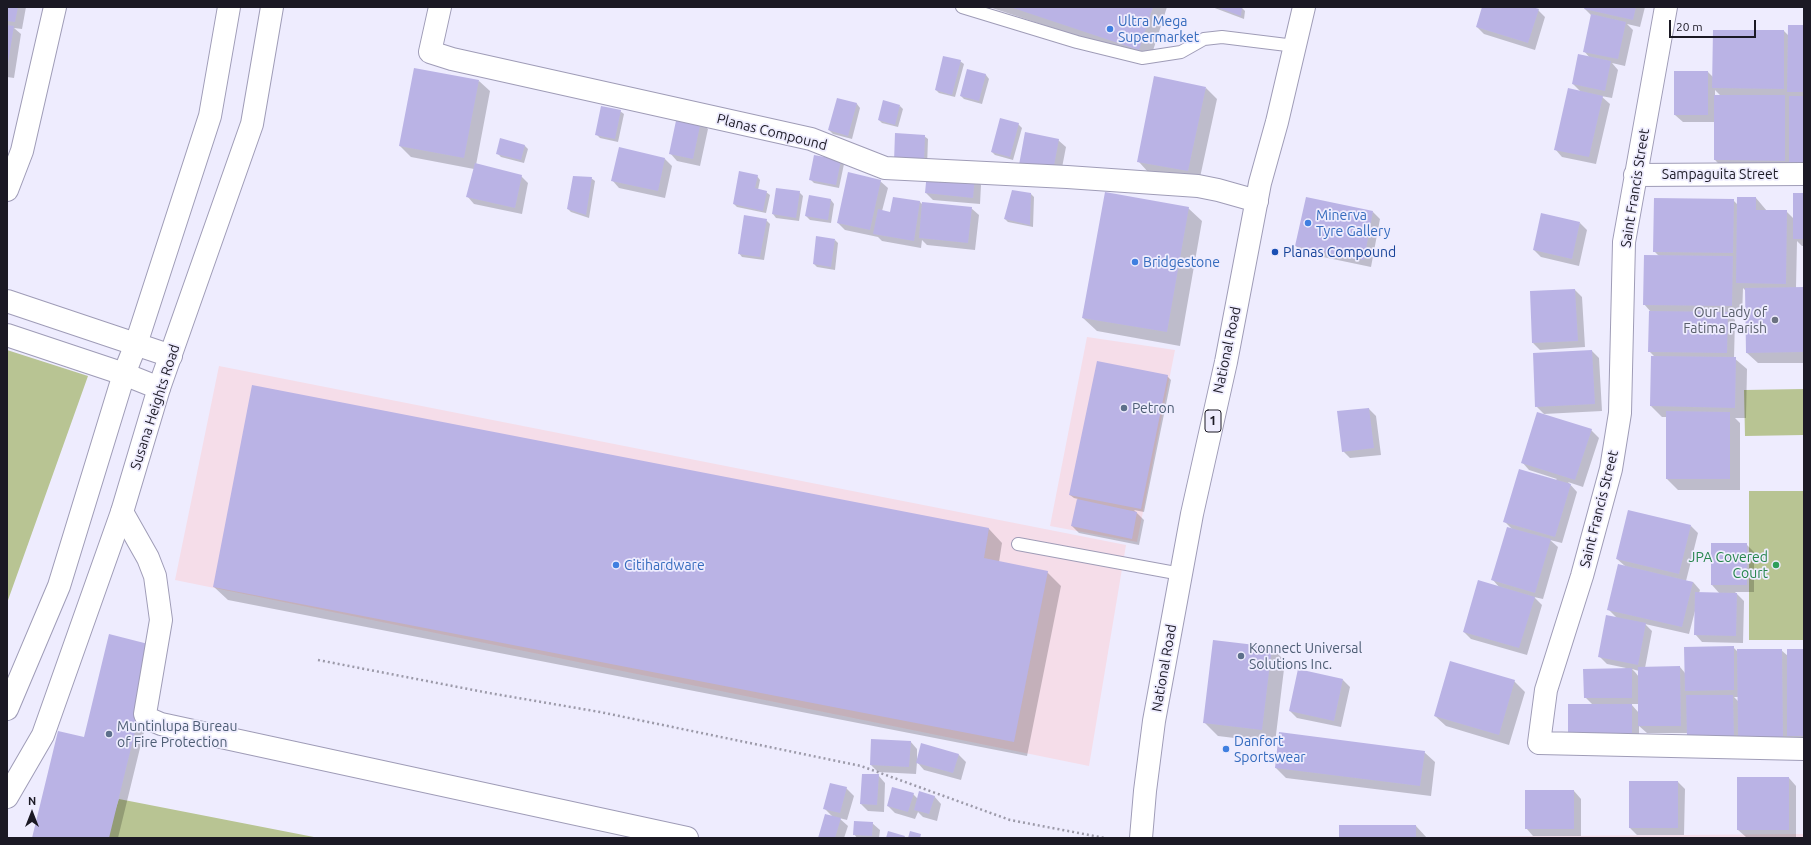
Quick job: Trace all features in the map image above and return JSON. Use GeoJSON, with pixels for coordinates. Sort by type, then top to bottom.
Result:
{"type":"FeatureCollection","features":[{"type":"Feature","properties":{"kind":"main road"},"geometry":{"type":"LineString","coordinates":[[7,190],[22,151],[55,7]]}},
{"type":"Feature","properties":{"kind":"main road"},"geometry":{"type":"LineString","coordinates":[[7,709],[59,586],[124,374],[136,344],[210,116],[229,7]]}},
{"type":"Feature","properties":{"kind":"main road","name":"Susana Heights Road"},"geometry":{"type":"LineString","coordinates":[[7,797],[43,735],[122,512],[159,388],[252,124],[272,7]]}},
{"type":"Feature","properties":{"kind":"main road","name":"Planas Compound"},"geometry":{"type":"LineString","coordinates":[[440,7],[430,52],[460,61],[811,139],[885,168],[1067,177],[1198,186],[1257,201]]}},
{"type":"Feature","properties":{"kind":"main road","name":"National Road"},"geometry":{"type":"LineString","coordinates":[[1141,838],[1145,791],[1154,721],[1192,514],[1226,362],[1257,201],[1304,7]]}},
{"type":"Feature","properties":{"kind":"main road","name":"Saint Francis Street"},"geometry":{"type":"LineString","coordinates":[[1666,7],[1624,242],[1620,412],[1611,469],[1582,576],[1546,690],[1539,743],[1804,749]]}},
{"type":"Feature","properties":{"kind":"main road","name":"Sampaguita Street"},"geometry":{"type":"LineString","coordinates":[[1635,175],[1804,174]]}},
{"type":"Feature","properties":{"kind":"main road"},"geometry":{"type":"LineString","coordinates":[[7,301],[171,356]]}},
{"type":"Feature","properties":{"kind":"main road"},"geometry":{"type":"LineString","coordinates":[[7,335],[124,374],[159,388]]}},
{"type":"Feature","properties":{"kind":"main road"},"geometry":{"type":"LineString","coordinates":[[122,512],[148,558],[155,576],[161,620],[145,714],[147,718],[161,724],[686,838]]}},
{"type":"Feature","properties":{"kind":"lane"},"geometry":{"type":"LineString","coordinates":[[962,7],[1092,46],[1142,58],[1181,52],[1204,39],[1222,37],[1295,46]]}},
{"type":"Feature","properties":{"kind":"lane"},"geometry":{"type":"LineString","coordinates":[[1018,544],[1181,574]]}},
{"type":"Feature","properties":{"kind":"path"},"geometry":{"type":"LineString","coordinates":[[318,660],[489,693],[600,712],[861,766],[1010,820],[1105,838]]}},
{"type":"Feature","properties":{"kind":"shaded area"},"geometry":{"type":"Polygon","coordinates":[[[1087,337],[1175,350],[1137,542],[1050,526],[1087,337]]]}},
{"type":"Feature","properties":{"kind":"shaded area","name":"Citihardware"},"geometry":{"type":"Polygon","coordinates":[[[219,366],[1126,545],[1089,766],[175,580],[219,366]]]}},
{"type":"Feature","properties":{"kind":"shaded area"},"geometry":{"type":"Polygon","coordinates":[[[1804,834],[1804,838],[1420,837],[1804,834]]]}},
{"type":"Feature","properties":{"kind":"green space"},"geometry":{"type":"Polygon","coordinates":[[[7,350],[88,376],[7,603],[7,350]]]}},
{"type":"Feature","properties":{"kind":"green space"},"geometry":{"type":"Polygon","coordinates":[[[1804,389],[1804,435],[1745,436],[1744,390],[1804,389]]]}},
{"type":"Feature","properties":{"kind":"green space","name":"JPA Covered Court"},"geometry":{"type":"Polygon","coordinates":[[[1749,491],[1804,491],[1804,640],[1749,640],[1749,491]]]}},
{"type":"Feature","properties":{"kind":"green space"},"geometry":{"type":"Polygon","coordinates":[[[119,799],[319,838],[106,838],[119,799]]]}},
{"type":"Feature","properties":{"kind":"building"},"geometry":{"type":"Polygon","coordinates":[[[7,7],[18,7],[15,22],[7,21],[7,7]]]}},
{"type":"Feature","properties":{"kind":"building","name":"Ultra Mega Supermarket"},"geometry":{"type":"Polygon","coordinates":[[[1010,7],[1153,7],[1139,50],[1010,7]]]}},
{"type":"Feature","properties":{"kind":"building"},"geometry":{"type":"Polygon","coordinates":[[[1216,7],[1242,7],[1241,16],[1216,7]]]}},
{"type":"Feature","properties":{"kind":"building"},"geometry":{"type":"Polygon","coordinates":[[[1482,7],[1532,7],[1539,9],[1528,43],[1476,27],[1482,7]]]}},
{"type":"Feature","properties":{"kind":"building"},"geometry":{"type":"Polygon","coordinates":[[[1585,7],[1636,7],[1633,20],[1584,9],[1585,7]]]}},
{"type":"Feature","properties":{"kind":"building"},"geometry":{"type":"Polygon","coordinates":[[[1591,14],[1626,22],[1618,59],[1583,52],[1591,14]]]}},
{"type":"Feature","properties":{"kind":"building"},"geometry":{"type":"Polygon","coordinates":[[[7,25],[14,26],[8,63],[7,63],[7,25]]]}},
{"type":"Feature","properties":{"kind":"building"},"geometry":{"type":"Polygon","coordinates":[[[1788,25],[1804,25],[1804,92],[1787,92],[1788,25]]]}},
{"type":"Feature","properties":{"kind":"building"},"geometry":{"type":"Polygon","coordinates":[[[1713,30],[1784,30],[1784,89],[1712,88],[1713,30]]]}},
{"type":"Feature","properties":{"kind":"building"},"geometry":{"type":"Polygon","coordinates":[[[1578,54],[1611,61],[1605,91],[1572,84],[1578,54]]]}},
{"type":"Feature","properties":{"kind":"building"},"geometry":{"type":"Polygon","coordinates":[[[943,56],[961,60],[952,95],[935,90],[943,56]]]}},
{"type":"Feature","properties":{"kind":"building"},"geometry":{"type":"Polygon","coordinates":[[[414,68],[479,80],[464,158],[399,146],[414,68]]]}},
{"type":"Feature","properties":{"kind":"building"},"geometry":{"type":"Polygon","coordinates":[[[967,69],[986,74],[979,101],[960,96],[967,69]]]}},
{"type":"Feature","properties":{"kind":"building"},"geometry":{"type":"Polygon","coordinates":[[[1674,71],[1708,71],[1708,115],[1674,115],[1674,71]]]}},
{"type":"Feature","properties":{"kind":"building"},"geometry":{"type":"Polygon","coordinates":[[[1154,76],[1206,87],[1188,171],[1137,162],[1154,76]]]}},
{"type":"Feature","properties":{"kind":"building"},"geometry":{"type":"Polygon","coordinates":[[[1568,88],[1603,96],[1589,157],[1554,150],[1568,88]]]}},
{"type":"Feature","properties":{"kind":"building"},"geometry":{"type":"Polygon","coordinates":[[[1714,95],[1785,95],[1785,161],[1714,160],[1714,95]]]}},
{"type":"Feature","properties":{"kind":"building"},"geometry":{"type":"Polygon","coordinates":[[[1789,96],[1804,96],[1804,162],[1789,162],[1789,96]]]}},
{"type":"Feature","properties":{"kind":"building"},"geometry":{"type":"Polygon","coordinates":[[[837,98],[857,103],[848,136],[828,130],[837,98]]]}},
{"type":"Feature","properties":{"kind":"building"},"geometry":{"type":"Polygon","coordinates":[[[883,100],[900,105],[895,125],[878,120],[883,100]]]}},
{"type":"Feature","properties":{"kind":"building"},"geometry":{"type":"Polygon","coordinates":[[[601,106],[621,110],[615,139],[595,135],[601,106]]]}},
{"type":"Feature","properties":{"kind":"building"},"geometry":{"type":"Polygon","coordinates":[[[677,116],[701,121],[693,159],[669,154],[677,116]]]}},
{"type":"Feature","properties":{"kind":"building"},"geometry":{"type":"Polygon","coordinates":[[[1000,118],[1019,123],[1010,157],[991,152],[1000,118]]]}},
{"type":"Feature","properties":{"kind":"building"},"geometry":{"type":"Polygon","coordinates":[[[1025,132],[1059,139],[1053,171],[1019,165],[1025,132]]]}},
{"type":"Feature","properties":{"kind":"building"},"geometry":{"type":"Polygon","coordinates":[[[895,133],[925,135],[924,164],[894,162],[895,133]]]}},
{"type":"Feature","properties":{"kind":"building"},"geometry":{"type":"Polygon","coordinates":[[[500,138],[525,145],[521,160],[496,154],[500,138]]]}},
{"type":"Feature","properties":{"kind":"building"},"geometry":{"type":"Polygon","coordinates":[[[619,147],[665,158],[658,191],[611,181],[619,147]]]}},
{"type":"Feature","properties":{"kind":"building"},"geometry":{"type":"Polygon","coordinates":[[[814,155],[841,160],[836,185],[809,180],[814,155]]]}},
{"type":"Feature","properties":{"kind":"building"},"geometry":{"type":"Polygon","coordinates":[[[475,163],[522,175],[515,208],[466,197],[475,163]]]}},
{"type":"Feature","properties":{"kind":"building"},"geometry":{"type":"Polygon","coordinates":[[[739,171],[758,175],[755,188],[767,191],[763,211],[733,204],[739,171]]]}},
{"type":"Feature","properties":{"kind":"building"},"geometry":{"type":"Polygon","coordinates":[[[848,172],[881,180],[870,230],[837,223],[848,172]]]}},
{"type":"Feature","properties":{"kind":"building"},"geometry":{"type":"Polygon","coordinates":[[[927,172],[975,176],[973,198],[925,193],[927,172]]]}},
{"type":"Feature","properties":{"kind":"building"},"geometry":{"type":"Polygon","coordinates":[[[573,176],[592,177],[586,215],[567,209],[573,176]]]}},
{"type":"Feature","properties":{"kind":"building"},"geometry":{"type":"Polygon","coordinates":[[[776,188],[800,191],[796,218],[772,214],[776,188]]]}},
{"type":"Feature","properties":{"kind":"building"},"geometry":{"type":"Polygon","coordinates":[[[1012,190],[1031,193],[1030,225],[1004,219],[1012,190]]]}},
{"type":"Feature","properties":{"kind":"building","name":"Bridgestone"},"geometry":{"type":"Polygon","coordinates":[[[1105,192],[1189,207],[1167,332],[1082,318],[1105,192]]]}},
{"type":"Feature","properties":{"kind":"building"},"geometry":{"type":"Polygon","coordinates":[[[1793,193],[1804,193],[1804,239],[1793,239],[1793,193]]]}},
{"type":"Feature","properties":{"kind":"building"},"geometry":{"type":"Polygon","coordinates":[[[809,195],[831,199],[828,220],[805,216],[809,195]]]}},
{"type":"Feature","properties":{"kind":"building"},"geometry":{"type":"Polygon","coordinates":[[[893,197],[920,201],[914,241],[873,234],[878,209],[890,212],[893,197]]]}},
{"type":"Feature","properties":{"kind":"building"},"geometry":{"type":"Polygon","coordinates":[[[1306,197],[1373,211],[1364,260],[1295,246],[1306,197]]]}},
{"type":"Feature","properties":{"kind":"building"},"geometry":{"type":"Polygon","coordinates":[[[1737,197],[1756,197],[1756,210],[1787,210],[1786,284],[1736,283],[1737,197]]]}},
{"type":"Feature","properties":{"kind":"building"},"geometry":{"type":"Polygon","coordinates":[[[1654,198],[1734,199],[1733,253],[1653,252],[1654,198]]]}},
{"type":"Feature","properties":{"kind":"building"},"geometry":{"type":"Polygon","coordinates":[[[922,202],[972,207],[968,243],[919,238],[922,202]]]}},
{"type":"Feature","properties":{"kind":"building"},"geometry":{"type":"Polygon","coordinates":[[[1541,213],[1580,222],[1572,259],[1533,250],[1541,213]]]}},
{"type":"Feature","properties":{"kind":"building"},"geometry":{"type":"Polygon","coordinates":[[[744,215],[767,219],[760,257],[738,254],[744,215]]]}},
{"type":"Feature","properties":{"kind":"building"},"geometry":{"type":"Polygon","coordinates":[[[816,236],[835,239],[831,267],[813,264],[816,236]]]}},
{"type":"Feature","properties":{"kind":"building"},"geometry":{"type":"Polygon","coordinates":[[[1644,255],[1733,256],[1732,306],[1643,305],[1644,255]]]}},
{"type":"Feature","properties":{"kind":"building","name":"Our Lady of Fatima Parish"},"geometry":{"type":"Polygon","coordinates":[[[1804,287],[1804,352],[1746,353],[1745,288],[1804,287]]]}},
{"type":"Feature","properties":{"kind":"building"},"geometry":{"type":"Polygon","coordinates":[[[1575,289],[1578,341],[1532,343],[1530,291],[1575,289]]]}},
{"type":"Feature","properties":{"kind":"building"},"geometry":{"type":"Polygon","coordinates":[[[1649,311],[1728,312],[1727,353],[1648,352],[1649,311]]]}},
{"type":"Feature","properties":{"kind":"building"},"geometry":{"type":"Polygon","coordinates":[[[1592,350],[1595,404],[1535,407],[1533,353],[1592,350]]]}},
{"type":"Feature","properties":{"kind":"building"},"geometry":{"type":"Polygon","coordinates":[[[1651,356],[1736,357],[1735,408],[1650,406],[1651,356]]]}},
{"type":"Feature","properties":{"kind":"building","name":"Petron"},"geometry":{"type":"Polygon","coordinates":[[[1097,361],[1168,375],[1141,509],[1069,495],[1097,361]]]}},
{"type":"Feature","properties":{"kind":"building","name":"Citihardware"},"geometry":{"type":"Polygon","coordinates":[[[252,385],[989,528],[984,558],[1048,571],[1014,742],[213,587],[252,385]]]}},
{"type":"Feature","properties":{"kind":"building"},"geometry":{"type":"Polygon","coordinates":[[[1369,408],[1374,448],[1342,452],[1337,411],[1369,408]]]}},
{"type":"Feature","properties":{"kind":"building"},"geometry":{"type":"Polygon","coordinates":[[[1666,411],[1730,412],[1730,479],[1666,479],[1666,411]]]}},
{"type":"Feature","properties":{"kind":"building"},"geometry":{"type":"Polygon","coordinates":[[[1537,412],[1592,429],[1575,480],[1521,463],[1537,412]]]}},
{"type":"Feature","properties":{"kind":"building"},"geometry":{"type":"Polygon","coordinates":[[[1519,469],[1571,484],[1555,537],[1503,522],[1519,469]]]}},
{"type":"Feature","properties":{"kind":"building"},"geometry":{"type":"Polygon","coordinates":[[[1077,499],[1137,512],[1132,539],[1071,526],[1077,499]]]}},
{"type":"Feature","properties":{"kind":"building"},"geometry":{"type":"Polygon","coordinates":[[[1628,510],[1691,525],[1679,574],[1616,559],[1628,510]]]}},
{"type":"Feature","properties":{"kind":"building"},"geometry":{"type":"Polygon","coordinates":[[[1507,527],[1551,539],[1535,593],[1491,580],[1507,527]]]}},
{"type":"Feature","properties":{"kind":"building"},"geometry":{"type":"Polygon","coordinates":[[[1711,543],[1747,543],[1747,585],[1711,585],[1711,543]]]}},
{"type":"Feature","properties":{"kind":"building"},"geometry":{"type":"Polygon","coordinates":[[[1618,564],[1693,582],[1682,627],[1607,610],[1618,564]]]}},
{"type":"Feature","properties":{"kind":"building"},"geometry":{"type":"Polygon","coordinates":[[[1478,580],[1535,597],[1519,648],[1463,632],[1478,580]]]}},
{"type":"Feature","properties":{"kind":"building"},"geometry":{"type":"Polygon","coordinates":[[[1695,592],[1737,593],[1736,636],[1694,635],[1695,592]]]}},
{"type":"Feature","properties":{"kind":"building"},"geometry":{"type":"Polygon","coordinates":[[[1606,615],[1646,623],[1638,665],[1598,657],[1606,615]]]}},
{"type":"Feature","properties":{"kind":"building","name":"Muntinlupa Bureau of Fire Protection"},"geometry":{"type":"Polygon","coordinates":[[[109,634],[156,646],[109,838],[32,838],[58,731],[84,737],[109,634]]]}},
{"type":"Feature","properties":{"kind":"building"},"geometry":{"type":"Polygon","coordinates":[[[1213,640],[1272,647],[1262,730],[1203,723],[1213,640]]]}},
{"type":"Feature","properties":{"kind":"building"},"geometry":{"type":"Polygon","coordinates":[[[1734,646],[1734,690],[1685,691],[1684,647],[1734,646]]]}},
{"type":"Feature","properties":{"kind":"building"},"geometry":{"type":"Polygon","coordinates":[[[1737,649],[1782,649],[1783,737],[1738,737],[1737,649]]]}},
{"type":"Feature","properties":{"kind":"building"},"geometry":{"type":"Polygon","coordinates":[[[1787,649],[1804,649],[1804,736],[1787,736],[1787,649]]]}},
{"type":"Feature","properties":{"kind":"building"},"geometry":{"type":"Polygon","coordinates":[[[1450,661],[1515,680],[1499,735],[1434,716],[1450,661]]]}},
{"type":"Feature","properties":{"kind":"building"},"geometry":{"type":"Polygon","coordinates":[[[1680,666],[1681,726],[1638,726],[1638,667],[1680,666]]]}},
{"type":"Feature","properties":{"kind":"building"},"geometry":{"type":"Polygon","coordinates":[[[1632,668],[1632,698],[1584,698],[1583,669],[1632,668]]]}},
{"type":"Feature","properties":{"kind":"building"},"geometry":{"type":"Polygon","coordinates":[[[1298,669],[1343,679],[1334,721],[1289,711],[1298,669]]]}},
{"type":"Feature","properties":{"kind":"building"},"geometry":{"type":"Polygon","coordinates":[[[1686,695],[1733,695],[1734,737],[1687,737],[1686,695]]]}},
{"type":"Feature","properties":{"kind":"building"},"geometry":{"type":"Polygon","coordinates":[[[1568,704],[1632,704],[1632,733],[1568,734],[1568,704]]]}},
{"type":"Feature","properties":{"kind":"building"},"geometry":{"type":"Polygon","coordinates":[[[1279,732],[1425,751],[1420,786],[1275,768],[1279,732]]]}},
{"type":"Feature","properties":{"kind":"building"},"geometry":{"type":"Polygon","coordinates":[[[871,739],[911,741],[909,767],[870,765],[871,739]]]}},
{"type":"Feature","properties":{"kind":"building"},"geometry":{"type":"Polygon","coordinates":[[[921,743],[959,754],[953,773],[916,763],[921,743]]]}},
{"type":"Feature","properties":{"kind":"building"},"geometry":{"type":"Polygon","coordinates":[[[862,774],[879,774],[877,805],[860,804],[862,774]]]}},
{"type":"Feature","properties":{"kind":"building"},"geometry":{"type":"Polygon","coordinates":[[[1737,777],[1789,777],[1789,830],[1737,830],[1737,777]]]}},
{"type":"Feature","properties":{"kind":"building"},"geometry":{"type":"Polygon","coordinates":[[[1629,781],[1678,781],[1678,828],[1629,828],[1629,781]]]}},
{"type":"Feature","properties":{"kind":"building"},"geometry":{"type":"Polygon","coordinates":[[[830,783],[847,787],[840,813],[823,809],[830,783]]]}},
{"type":"Feature","properties":{"kind":"building"},"geometry":{"type":"Polygon","coordinates":[[[892,787],[914,793],[908,812],[887,806],[892,787]]]}},
{"type":"Feature","properties":{"kind":"building"},"geometry":{"type":"Polygon","coordinates":[[[1525,790],[1574,790],[1574,829],[1525,829],[1525,790]]]}},
{"type":"Feature","properties":{"kind":"building"},"geometry":{"type":"Polygon","coordinates":[[[919,791],[935,796],[929,814],[914,810],[919,791]]]}},
{"type":"Feature","properties":{"kind":"building"},"geometry":{"type":"Polygon","coordinates":[[[825,814],[841,818],[835,838],[818,838],[825,814]]]}},
{"type":"Feature","properties":{"kind":"building"},"geometry":{"type":"Polygon","coordinates":[[[854,821],[873,822],[872,836],[853,835],[854,821]]]}},
{"type":"Feature","properties":{"kind":"building"},"geometry":{"type":"Polygon","coordinates":[[[1339,825],[1416,825],[1416,838],[1339,838],[1339,825]]]}},
{"type":"Feature","properties":{"kind":"building"},"geometry":{"type":"Polygon","coordinates":[[[888,831],[905,836],[904,838],[886,838],[888,831]]]}},
{"type":"Feature","properties":{"kind":"building"},"geometry":{"type":"Polygon","coordinates":[[[910,831],[921,834],[920,838],[908,838],[910,831]]]}},
{"type":"Feature","properties":{"kind":"place","name":"Ultra Mega Supermarket"},"geometry":{"type":"Point","coordinates":[1110,29]}},
{"type":"Feature","properties":{"kind":"place","name":"Minerva Tyre Gallery"},"geometry":{"type":"Point","coordinates":[1308,223]}},
{"type":"Feature","properties":{"kind":"place","name":"Planas Compound"},"geometry":{"type":"Point","coordinates":[1275,252]}},
{"type":"Feature","properties":{"kind":"place","name":"Bridgestone"},"geometry":{"type":"Point","coordinates":[1135,262]}},
{"type":"Feature","properties":{"kind":"place","name":"Our Lady of Fatima Parish"},"geometry":{"type":"Point","coordinates":[1775,320]}},
{"type":"Feature","properties":{"kind":"place","name":"Petron"},"geometry":{"type":"Point","coordinates":[1124,408]}},
{"type":"Feature","properties":{"kind":"place","name":"Citihardware"},"geometry":{"type":"Point","coordinates":[616,565]}},
{"type":"Feature","properties":{"kind":"place","name":"JPA Covered Court"},"geometry":{"type":"Point","coordinates":[1776,565]}},
{"type":"Feature","properties":{"kind":"place","name":"Konnect Universal Solutions Inc."},"geometry":{"type":"Point","coordinates":[1241,656]}},
{"type":"Feature","properties":{"kind":"place","name":"Muntinlupa Bureau of Fire Protection"},"geometry":{"type":"Point","coordinates":[109,734]}},
{"type":"Feature","properties":{"kind":"place","name":"Danfort Sportswear"},"geometry":{"type":"Point","coordinates":[1226,749]}}]}
